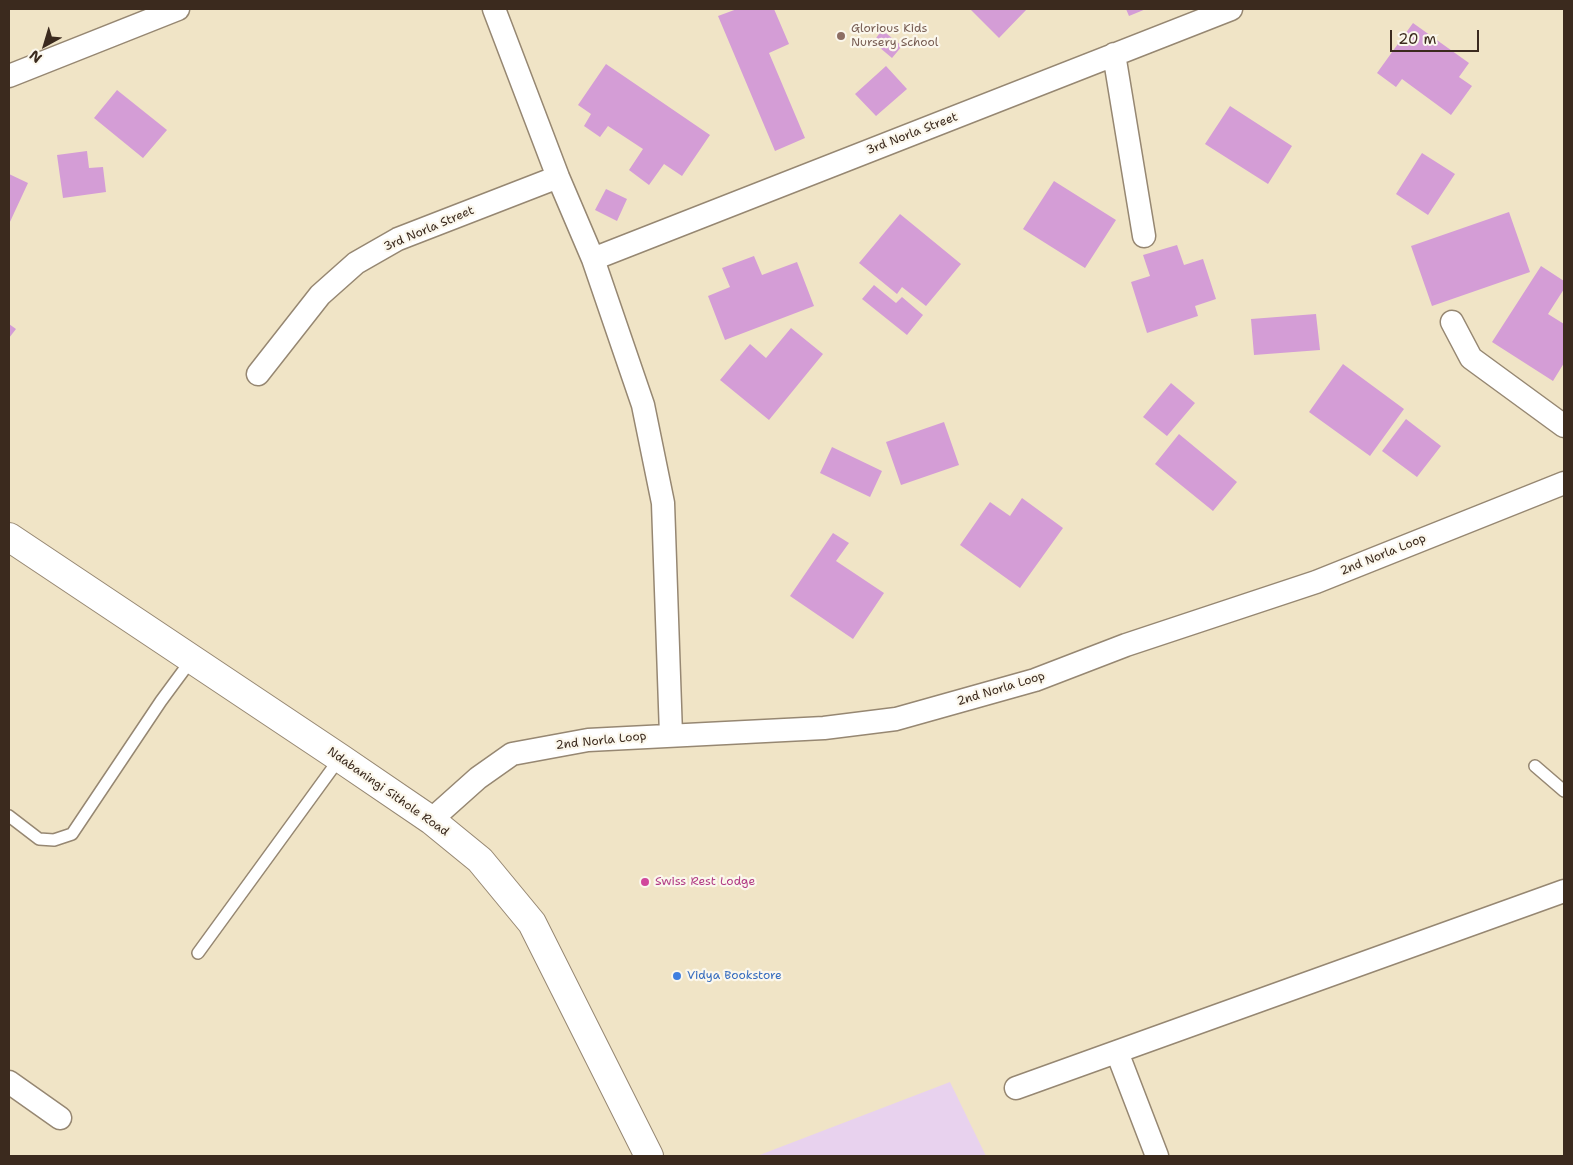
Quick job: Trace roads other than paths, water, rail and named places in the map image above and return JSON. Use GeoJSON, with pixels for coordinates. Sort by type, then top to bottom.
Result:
{"type":"FeatureCollection","features":[{"type":"Feature","properties":{"kind":"street"},"geometry":{"type":"LineString","coordinates":[[9,76],[178,9]]}},
{"type":"Feature","properties":{"kind":"street"},"geometry":{"type":"LineString","coordinates":[[494,9],[558,177],[593,259],[643,405],[663,503],[671,735]]}},
{"type":"Feature","properties":{"kind":"street","name":"3rd Norla Street"},"geometry":{"type":"LineString","coordinates":[[593,259],[1230,9]]}},
{"type":"Feature","properties":{"kind":"street"},"geometry":{"type":"LineString","coordinates":[[1114,54],[1144,236]]}},
{"type":"Feature","properties":{"kind":"street","name":"3rd Norla Street"},"geometry":{"type":"LineString","coordinates":[[258,374],[320,295],[356,262],[398,239],[558,177]]}},
{"type":"Feature","properties":{"kind":"street"},"geometry":{"type":"LineString","coordinates":[[1452,322],[1471,358],[1564,426]]}},
{"type":"Feature","properties":{"kind":"street","name":"2nd Norla Loop"},"geometry":{"type":"LineString","coordinates":[[431,820],[478,778],[512,754],[588,740],[833,727],[896,720],[1035,680],[1126,645],[1316,582],[1564,483]]}},
{"type":"Feature","properties":{"kind":"street","name":"Ndabaningi Sithole Road"},"geometry":{"type":"LineString","coordinates":[[9,537],[431,820],[480,860],[532,923],[649,1156]]}},
{"type":"Feature","properties":{"kind":"street"},"geometry":{"type":"LineString","coordinates":[[1016,1088],[1563,894]]}},
{"type":"Feature","properties":{"kind":"street"},"geometry":{"type":"LineString","coordinates":[[1118,1052],[1157,1156]]}},
{"type":"Feature","properties":{"kind":"street"},"geometry":{"type":"LineString","coordinates":[[9,1082],[60,1118]]}},
{"type":"Feature","properties":{"kind":"lane"},"geometry":{"type":"LineString","coordinates":[[9,816],[40,839],[54,840],[72,834],[161,701],[192,660]]}},
{"type":"Feature","properties":{"kind":"lane"},"geometry":{"type":"LineString","coordinates":[[198,953],[340,758]]}},
{"type":"Feature","properties":{"kind":"lane"},"geometry":{"type":"LineString","coordinates":[[1535,766],[1564,790]]}},
{"type":"Feature","properties":{"kind":"place","name":"Glorious Kids Nursery School"},"geometry":{"type":"Point","coordinates":[841,36]}},
{"type":"Feature","properties":{"kind":"place","name":"Swiss Rest Lodge"},"geometry":{"type":"Point","coordinates":[645,882]}},
{"type":"Feature","properties":{"kind":"place","name":"Vidya Bookstore"},"geometry":{"type":"Point","coordinates":[677,976]}}]}
